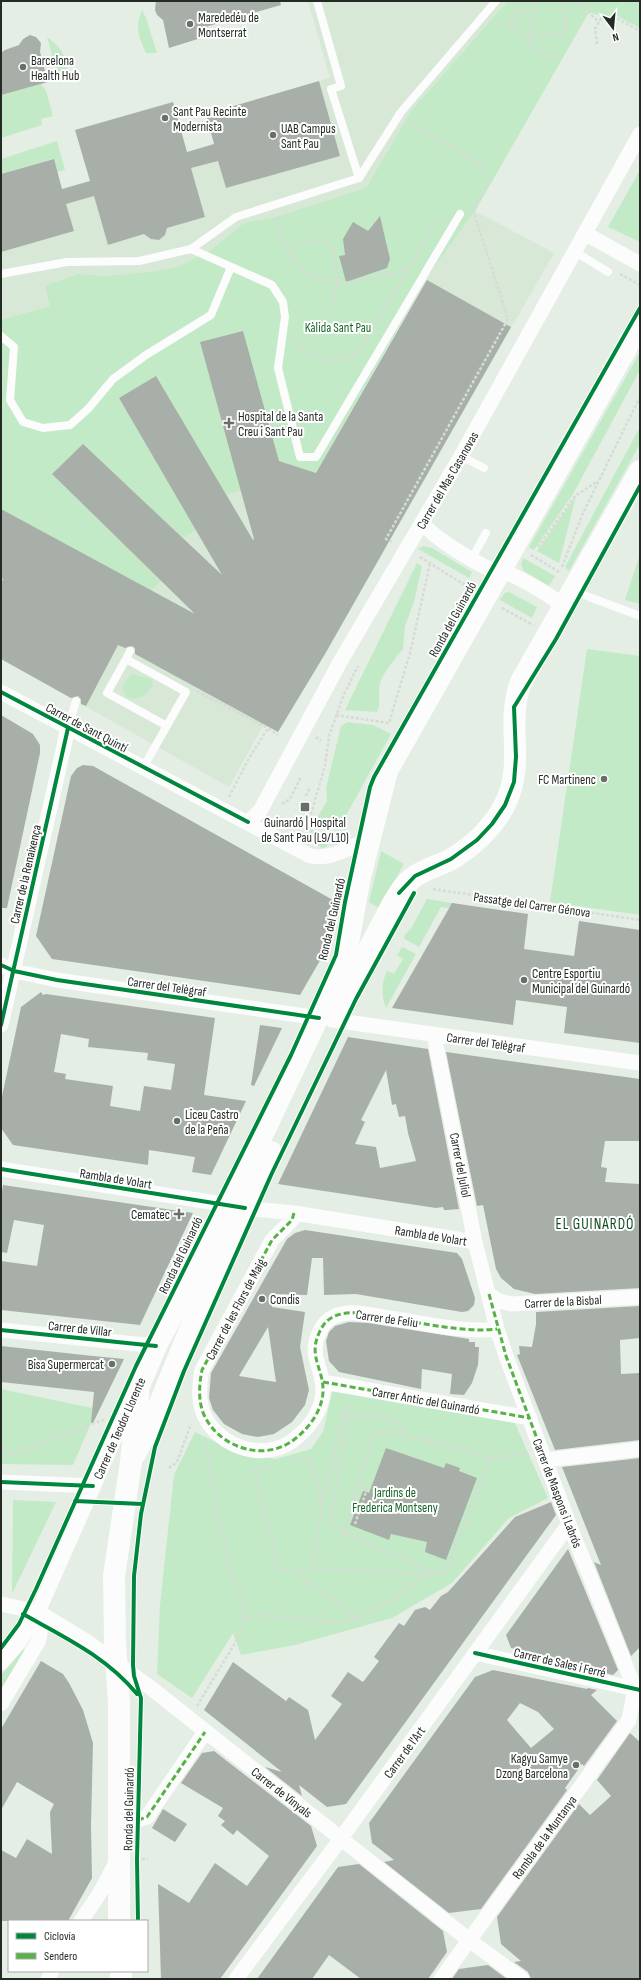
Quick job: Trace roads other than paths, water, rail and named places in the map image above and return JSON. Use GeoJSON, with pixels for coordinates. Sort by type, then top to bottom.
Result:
{"type":"FeatureCollection","features":[{"type":"Feature","properties":{"kind":"main road","name":"Ronda del Guinardó"},"geometry":{"type":"LineString","coordinates":[[325,1019],[345,956],[354,905],[369,839],[387,771],[640,324]]}},
{"type":"Feature","properties":{"kind":"main road","name":"Ronda del Guinardó"},"geometry":{"type":"LineString","coordinates":[[130,1462],[153,1420],[237,1206],[325,1019],[402,890],[415,876],[451,859],[477,840],[492,824],[505,805],[514,782],[516,764],[514,711],[516,696],[521,682],[565,587],[640,471]]}},
{"type":"Feature","properties":{"kind":"main road","name":"Ronda del Guinardó"},"geometry":{"type":"LineString","coordinates":[[156,1346],[237,1206]]}},
{"type":"Feature","properties":{"kind":"main road","name":"Carrer de Teodor Llorente"},"geometry":{"type":"LineString","coordinates":[[139,1386],[156,1346]]}},
{"type":"Feature","properties":{"kind":"main road","name":"Ronda del Guinardó"},"geometry":{"type":"LineString","coordinates":[[119,1920],[132,1859],[117,1664],[114,1576],[139,1386]]}},
{"type":"Feature","properties":{"kind":"street","name":"Carrer del Mas Casanovas"},"geometry":{"type":"LineString","coordinates":[[248,822],[260,811],[340,662],[461,456],[640,134]]}},
{"type":"Feature","properties":{"kind":"street"},"geometry":{"type":"LineString","coordinates":[[586,231],[588,235],[640,264]]}},
{"type":"Feature","properties":{"kind":"street"},"geometry":{"type":"LineString","coordinates":[[423,522],[425,528],[434,536],[491,569],[501,570],[521,579],[565,587]]}},
{"type":"Feature","properties":{"kind":"street","name":"Carrer de Sant Quintí"},"geometry":{"type":"LineString","coordinates":[[1,692],[221,810],[248,822],[314,857],[324,857],[369,839]]}},
{"type":"Feature","properties":{"kind":"street","name":"Carrer de la Renaixença"},"geometry":{"type":"LineString","coordinates":[[1,1025],[7,968],[68,728]]}},
{"type":"Feature","properties":{"kind":"street","name":"Carrer del Telègraf"},"geometry":{"type":"LineString","coordinates":[[7,968],[57,980],[434,1035],[640,1063]]}},
{"type":"Feature","properties":{"kind":"street","name":"Carrer del Juliol"},"geometry":{"type":"LineString","coordinates":[[434,1035],[475,1242],[489,1294]]}},
{"type":"Feature","properties":{"kind":"street","name":"Rambla de Volart"},"geometry":{"type":"LineString","coordinates":[[1,1169],[475,1242]]}},
{"type":"Feature","properties":{"kind":"street","name":"Carrer de les Flors de Maig"},"geometry":{"type":"LineString","coordinates":[[198,1418],[202,1370],[272,1240],[292,1220],[294,1213]]}},
{"type":"Feature","properties":{"kind":"street","name":"Carrer de la Bisbal"},"geometry":{"type":"LineString","coordinates":[[489,1294],[497,1300],[511,1304],[640,1297]]}},
{"type":"Feature","properties":{"kind":"street","name":"Carrer de Maspons i Labrós"},"geometry":{"type":"LineString","coordinates":[[489,1294],[497,1329],[530,1418],[540,1456],[638,1690]]}},
{"type":"Feature","properties":{"kind":"street","name":"Carrer de Feliu"},"geometry":{"type":"LineString","coordinates":[[198,1418],[238,1446],[262,1452],[279,1448],[295,1439],[314,1418],[321,1402],[323,1382],[315,1358],[316,1341],[325,1324],[336,1316],[355,1312],[468,1330],[497,1329]]}},
{"type":"Feature","properties":{"kind":"street","name":"Carrer de Villar"},"geometry":{"type":"LineString","coordinates":[[1,1330],[156,1346]]}},
{"type":"Feature","properties":{"kind":"street","name":"Carrer Antic del Guinardó"},"geometry":{"type":"LineString","coordinates":[[323,1382],[530,1418]]}},
{"type":"Feature","properties":{"kind":"street","name":"Carrer de Teodor Llorente"},"geometry":{"type":"LineString","coordinates":[[1,1663],[20,1641],[38,1612],[139,1386]]}},
{"type":"Feature","properties":{"kind":"street"},"geometry":{"type":"LineString","coordinates":[[540,1456],[640,1450]]}},
{"type":"Feature","properties":{"kind":"street"},"geometry":{"type":"LineString","coordinates":[[1,1482],[93,1486]]}},
{"type":"Feature","properties":{"kind":"street","name":"Carrer de l'Art"},"geometry":{"type":"LineString","coordinates":[[236,1979],[341,1838],[569,1524]]}},
{"type":"Feature","properties":{"kind":"street","name":"Carrer de Vinyals"},"geometry":{"type":"LineString","coordinates":[[1,1604],[38,1612],[86,1642],[117,1664],[184,1713],[205,1732],[469,1940],[522,1979]]}},
{"type":"Feature","properties":{"kind":"street"},"geometry":{"type":"LineString","coordinates":[[1,1704],[38,1642],[40,1636],[38,1612]]}},
{"type":"Feature","properties":{"kind":"street","name":"Carrer de Sales i Ferré"},"geometry":{"type":"LineString","coordinates":[[475,1653],[638,1690]]}},
{"type":"Feature","properties":{"kind":"street","name":"Rambla de la Muntanya"},"geometry":{"type":"LineString","coordinates":[[441,1979],[629,1720],[638,1690]]}},
{"type":"Feature","properties":{"kind":"street"},"geometry":{"type":"LineString","coordinates":[[138,1820],[147,1817],[205,1732]]}},
{"type":"Feature","properties":{"kind":"street"},"geometry":{"type":"LineString","coordinates":[[82,1920],[98,1896],[132,1859]]}},
{"type":"Feature","properties":{"kind":"lane"},"geometry":{"type":"LineString","coordinates":[[317,1],[341,86],[331,89],[359,178]]}},
{"type":"Feature","properties":{"kind":"lane"},"geometry":{"type":"LineString","coordinates":[[1,274],[67,262],[139,261],[191,249],[236,217],[359,178],[398,117],[496,1]]}},
{"type":"Feature","properties":{"kind":"lane"},"geometry":{"type":"LineString","coordinates":[[191,249],[272,285],[283,302],[285,317],[278,368],[300,457],[316,457],[460,214]]}},
{"type":"Feature","properties":{"kind":"lane"},"geometry":{"type":"LineString","coordinates":[[574,251],[608,272]]}},
{"type":"Feature","properties":{"kind":"lane"},"geometry":{"type":"LineString","coordinates":[[1,336],[14,347],[10,400],[23,422],[43,428],[70,425],[88,409],[113,379],[146,355],[211,315],[231,267]]}},
{"type":"Feature","properties":{"kind":"lane"},"geometry":{"type":"LineString","coordinates":[[461,456],[484,468]]}},
{"type":"Feature","properties":{"kind":"lane"},"geometry":{"type":"LineString","coordinates":[[472,558],[486,533]]}},
{"type":"Feature","properties":{"kind":"lane"},"geometry":{"type":"LineString","coordinates":[[565,587],[640,616]]}},
{"type":"Feature","properties":{"kind":"lane"},"geometry":{"type":"LineString","coordinates":[[143,768],[167,726],[186,692],[128,655],[107,692],[167,726]]}},
{"type":"Feature","properties":{"kind":"lane"},"geometry":{"type":"LineString","coordinates":[[68,728],[76,701]]}},
{"type":"Feature","properties":{"kind":"place","name":"Marededéu de Montserrat"},"geometry":{"type":"Point","coordinates":[190,24]}},
{"type":"Feature","properties":{"kind":"place","name":"Barcelona Health Hub"},"geometry":{"type":"Point","coordinates":[23,67]}},
{"type":"Feature","properties":{"kind":"place","name":"Sant Pau Recinte Modernista"},"geometry":{"type":"Point","coordinates":[165,118]}},
{"type":"Feature","properties":{"kind":"place","name":"UAB Campus Sant Pau"},"geometry":{"type":"Point","coordinates":[273,135]}},
{"type":"Feature","properties":{"kind":"place","name":"Hospital de la Santa Creu i Sant Pau"},"geometry":{"type":"Point","coordinates":[229,423]}},
{"type":"Feature","properties":{"kind":"place","name":"FC Martinenc"},"geometry":{"type":"Point","coordinates":[604,779]}},
{"type":"Feature","properties":{"kind":"place","name":"Guinardó | Hospital de Sant Pau (L9/L10)"},"geometry":{"type":"Point","coordinates":[305,807]}},
{"type":"Feature","properties":{"kind":"place","name":"Centre Esportiu Municipal del Guinardó"},"geometry":{"type":"Point","coordinates":[524,980]}},
{"type":"Feature","properties":{"kind":"place","name":"Liceu Castro de la Peña"},"geometry":{"type":"Point","coordinates":[177,1121]}},
{"type":"Feature","properties":{"kind":"place","name":"Cematec"},"geometry":{"type":"Point","coordinates":[179,1214]}},
{"type":"Feature","properties":{"kind":"place","name":"Condis"},"geometry":{"type":"Point","coordinates":[262,1299]}},
{"type":"Feature","properties":{"kind":"place","name":"Bisa Supermercat"},"geometry":{"type":"Point","coordinates":[112,1364]}},
{"type":"Feature","properties":{"kind":"place","name":"Kagyu Samye Dzong Barcelona"},"geometry":{"type":"Point","coordinates":[576,1765]}},
{"type":"Feature","properties":{"kind":"district","name":"EL GUINARDÓ"},"geometry":{"type":"Point","coordinates":[595,1224]}},
{"type":"Feature","properties":{"kind":"park label","name":"Kàlida Sant Pau"},"geometry":{"type":"Point","coordinates":[338,327]}},
{"type":"Feature","properties":{"kind":"park label","name":"Jardins de Frederica Montseny"},"geometry":{"type":"Point","coordinates":[395,1500]}}]}
